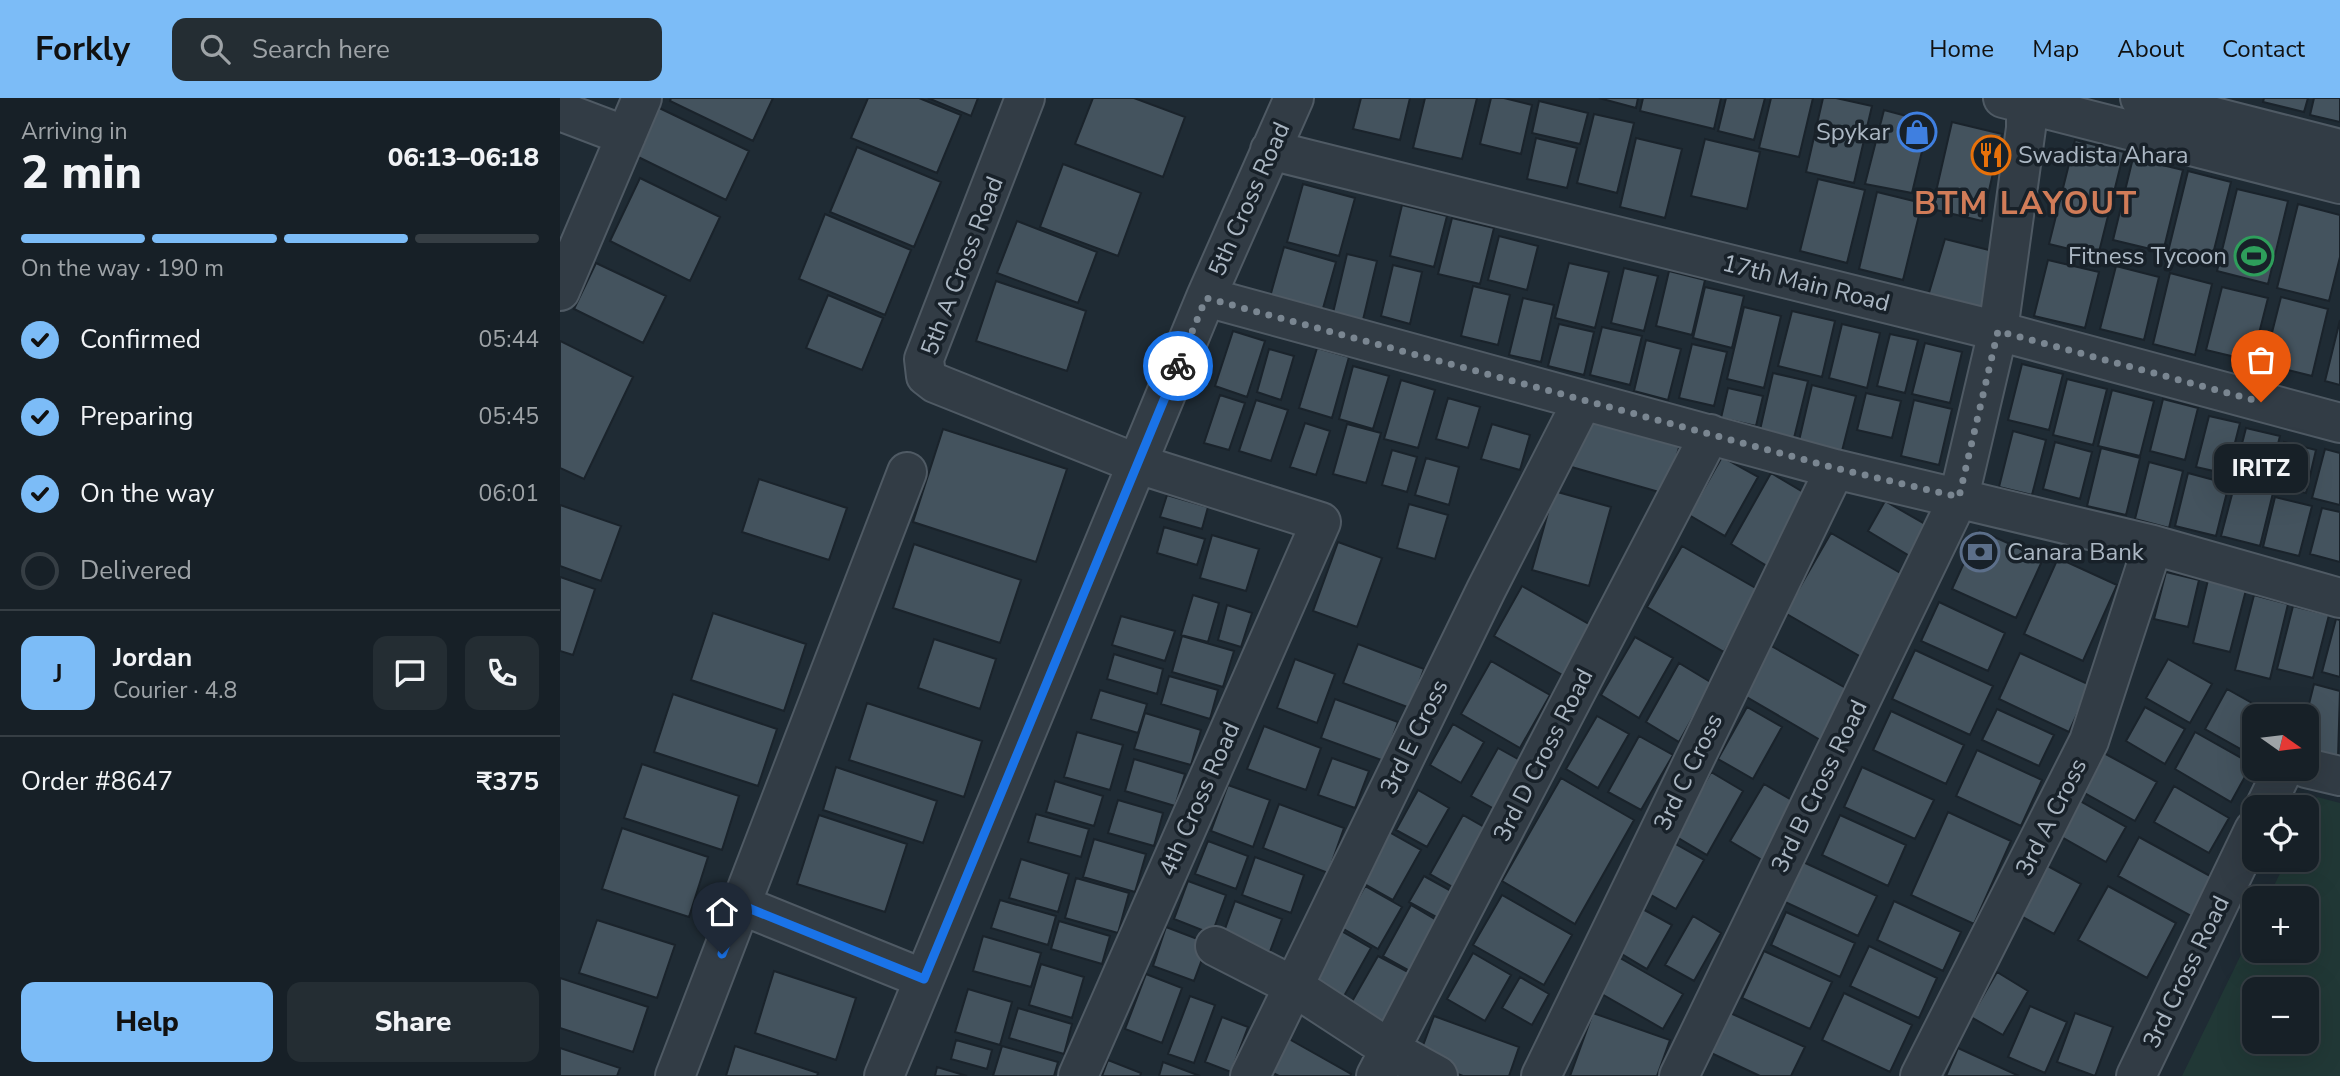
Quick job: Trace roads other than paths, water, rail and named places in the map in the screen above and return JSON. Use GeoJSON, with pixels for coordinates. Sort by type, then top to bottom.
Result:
{"type":"FeatureCollection","features":[{"type":"Feature","properties":{"kind":"street"},"geometry":{"type":"LineString","coordinates":[[560,291],[642,98]]}},
{"type":"Feature","properties":{"kind":"street","name":"5th A Cross Road"},"geometry":{"type":"LineString","coordinates":[[1025,98],[924,359],[926,376],[935,383],[1138,464]]}},
{"type":"Feature","properties":{"kind":"street","name":"5th Cross Road"},"geometry":{"type":"LineString","coordinates":[[884,1076],[1206,298],[1294,98]]}},
{"type":"Feature","properties":{"kind":"street"},"geometry":{"type":"LineString","coordinates":[[2140,98],[2340,149]]}},
{"type":"Feature","properties":{"kind":"street"},"geometry":{"type":"LineString","coordinates":[[2029,106],[2340,184]]}},
{"type":"Feature","properties":{"kind":"street","name":"3rd B Cross Road"},"geometry":{"type":"LineString","coordinates":[[1679,1076],[1959,497],[1998,331],[2029,106]]}},
{"type":"Feature","properties":{"kind":"street"},"geometry":{"type":"LineString","coordinates":[[560,111],[626,136]]}},
{"type":"Feature","properties":{"kind":"street","name":"17th Main Road"},"geometry":{"type":"LineString","coordinates":[[1270,150],[1998,331],[2340,423]]}},
{"type":"Feature","properties":{"kind":"street"},"geometry":{"type":"LineString","coordinates":[[1206,298],[1835,468],[2153,545],[2340,598]]}},
{"type":"Feature","properties":{"kind":"street","name":"3rd E Cross"},"geometry":{"type":"LineString","coordinates":[[1250,1076],[1486,590],[1583,400]]}},
{"type":"Feature","properties":{"kind":"street","name":"3rd D Cross Road"},"geometry":{"type":"LineString","coordinates":[[1384,1063],[1710,434]]}},
{"type":"Feature","properties":{"kind":"street","name":"4th Cross Road"},"geometry":{"type":"LineString","coordinates":[[1078,1076],[1321,522],[1138,464]]}},
{"type":"Feature","properties":{"kind":"street","name":"3rd C Cross"},"geometry":{"type":"LineString","coordinates":[[1541,1076],[1835,468]]}},
{"type":"Feature","properties":{"kind":"street"},"geometry":{"type":"LineString","coordinates":[[675,1076],[907,472]]}},
{"type":"Feature","properties":{"kind":"street","name":"3rd A Cross"},"geometry":{"type":"LineString","coordinates":[[1920,1076],[2089,741],[2153,545]]}},
{"type":"Feature","properties":{"kind":"street"},"geometry":{"type":"LineString","coordinates":[[2319,771],[2340,776]]}},
{"type":"Feature","properties":{"kind":"street","name":"3rd Cross Road"},"geometry":{"type":"LineString","coordinates":[[2136,1076],[2242,855]]}},
{"type":"Feature","properties":{"kind":"street"},"geometry":{"type":"LineString","coordinates":[[741,905],[924,979]]}},
{"type":"Feature","properties":{"kind":"street"},"geometry":{"type":"LineString","coordinates":[[1215,946],[1293,986],[1384,1063],[1438,1076]]}},
{"type":"Feature","properties":{"kind":"place","name":"Spykar"},"geometry":{"type":"Point","coordinates":[1917,132]}},
{"type":"Feature","properties":{"kind":"place","name":"Swadista Ahara"},"geometry":{"type":"Point","coordinates":[1991,155]}},
{"type":"Feature","properties":{"kind":"place","name":"Fitness Tycoon"},"geometry":{"type":"Point","coordinates":[2254,256]}},
{"type":"Feature","properties":{"kind":"place","name":"IRITZ"},"geometry":{"type":"Point","coordinates":[2261,402]}},
{"type":"Feature","properties":{"kind":"place","name":"Canara Bank"},"geometry":{"type":"Point","coordinates":[1980,552]}},
{"type":"Feature","properties":{"kind":"district","name":"BTM LAYOUT"},"geometry":{"type":"Point","coordinates":[2026,203]}}]}
